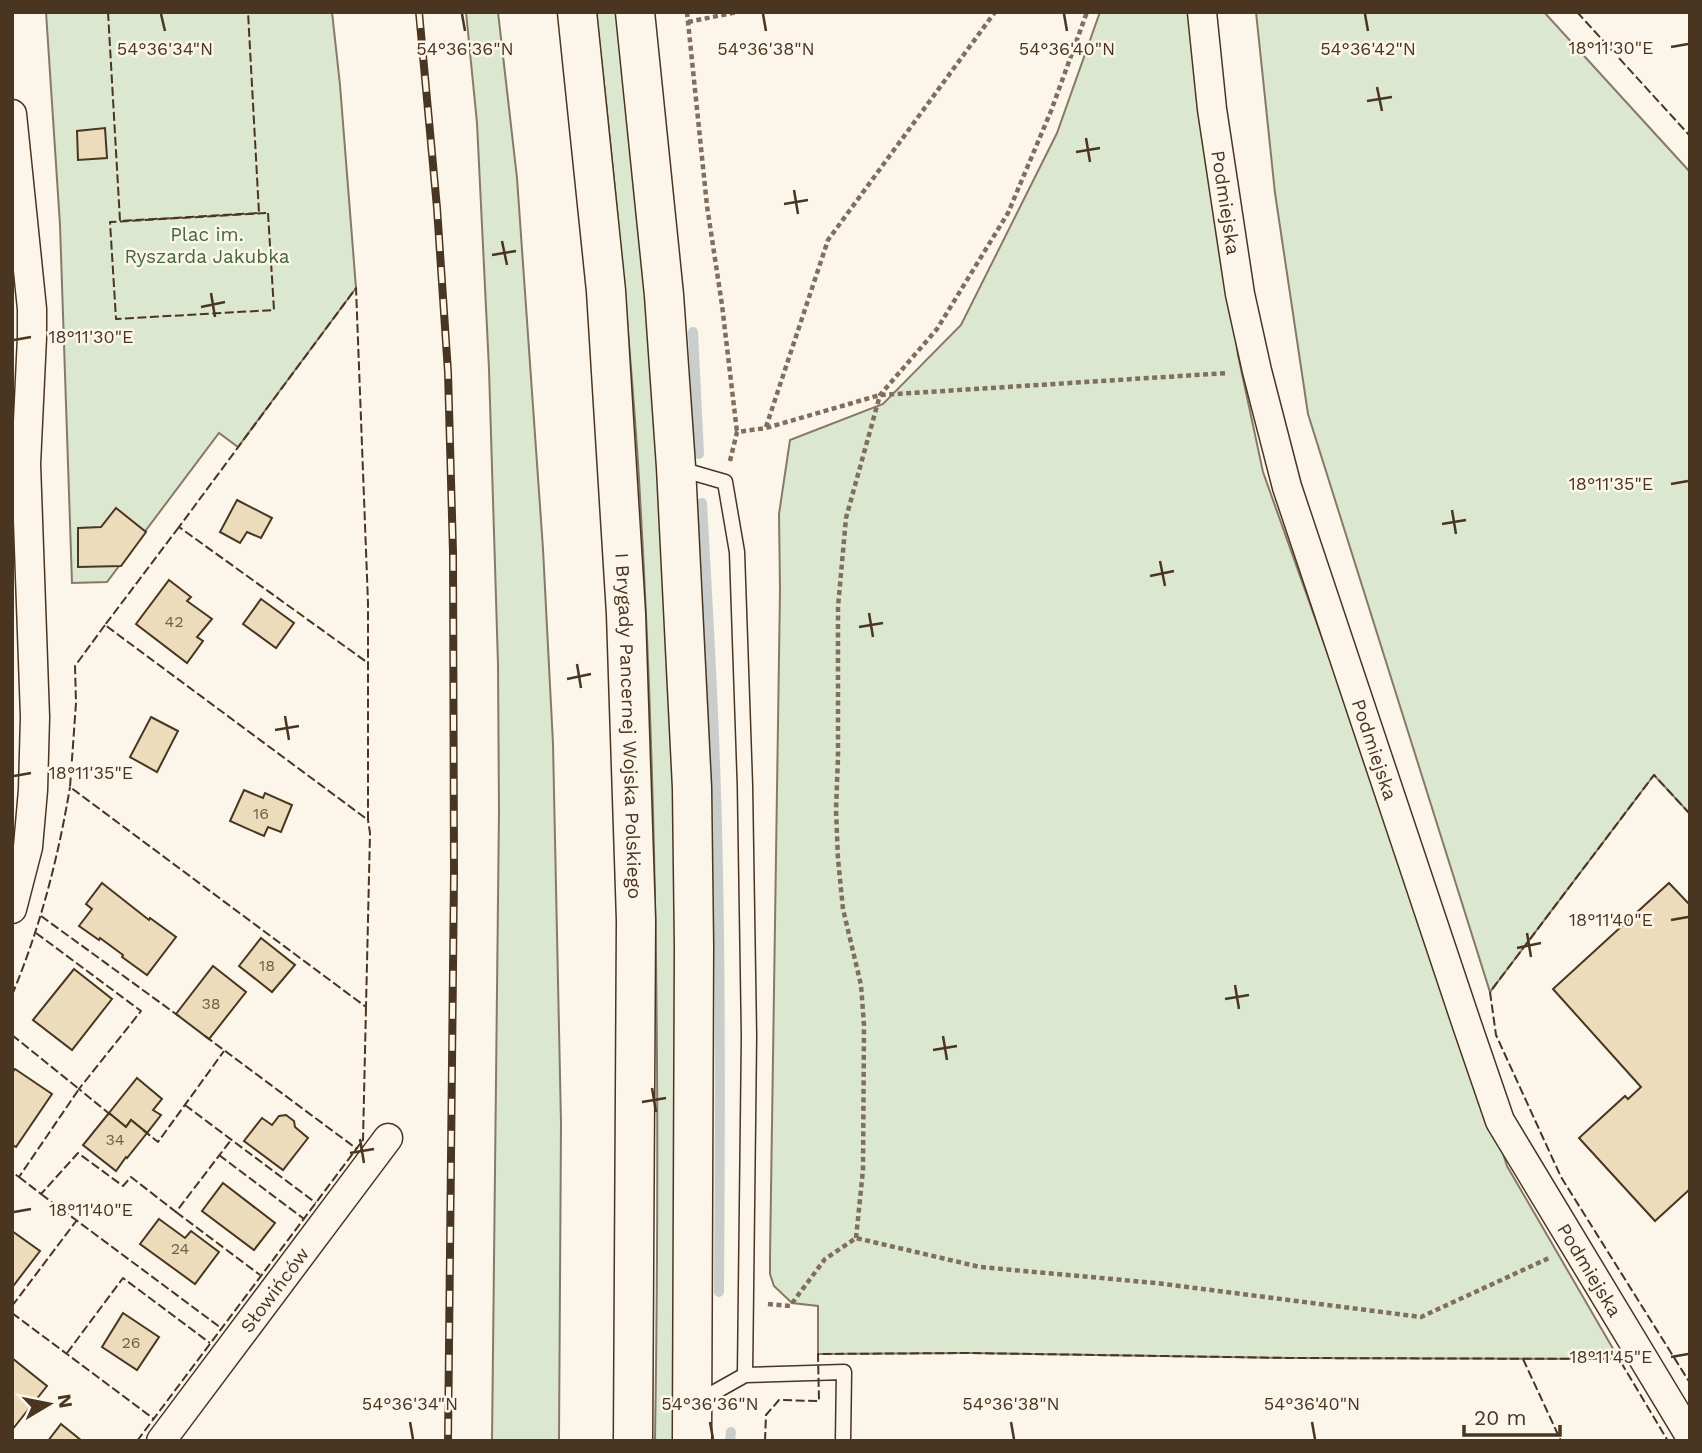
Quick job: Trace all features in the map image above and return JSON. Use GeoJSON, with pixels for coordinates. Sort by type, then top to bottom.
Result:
{"type":"FeatureCollection","features":[{"type":"Feature","properties":{"kind":"main road","name":"I Brygady Pancernej Wojska Polskiego"},"geometry":{"type":"LineString","coordinates":[[577,12],[606,290],[626,614],[636,920],[633,1441]]}},
{"type":"Feature","properties":{"kind":"main road"},"geometry":{"type":"LineString","coordinates":[[635,12],[664,295],[676,467],[692,788],[693,1423]]}},
{"type":"Feature","properties":{"kind":"street","name":"Podmiejska"},"geometry":{"type":"LineString","coordinates":[[1202,12],[1212,109],[1240,294],[1287,487],[1500,1121],[1690,1436]]}},
{"type":"Feature","properties":{"kind":"street"},"geometry":{"type":"LineString","coordinates":[[12,114],[14,159],[32,309],[26,464],[34,717],[33,790],[28,847],[12,909]]}},
{"type":"Feature","properties":{"kind":"street","name":"Słowińców"},"geometry":{"type":"LineString","coordinates":[[161,1441],[388,1138]]}},
{"type":"Feature","properties":{"kind":"lane"},"geometry":{"type":"LineString","coordinates":[[676,467],[724,482],[737,552],[745,786],[749,1036],[745,1375]]}},
{"type":"Feature","properties":{"kind":"lane"},"geometry":{"type":"LineString","coordinates":[[693,1423],[745,1375],[844,1372],[843,1441]]}},
{"type":"Feature","properties":{"kind":"path"},"geometry":{"type":"LineString","coordinates":[[687,12],[707,206],[737,432],[724,482]]}},
{"type":"Feature","properties":{"kind":"path"},"geometry":{"type":"LineString","coordinates":[[688,22],[737,12]]}},
{"type":"Feature","properties":{"kind":"path"},"geometry":{"type":"LineString","coordinates":[[766,428],[828,240],[995,12]]}},
{"type":"Feature","properties":{"kind":"path"},"geometry":{"type":"LineString","coordinates":[[856,1238],[863,1170],[864,1026],[861,985],[843,909],[836,810],[838,607],[846,518],[880,395],[937,329],[1009,213],[1051,111],[1087,12]]}},
{"type":"Feature","properties":{"kind":"path"},"geometry":{"type":"LineString","coordinates":[[737,432],[766,428],[880,395],[1257,371]]}},
{"type":"Feature","properties":{"kind":"path"},"geometry":{"type":"LineString","coordinates":[[745,1302],[790,1306],[825,1259],[856,1238],[980,1267],[1156,1283],[1421,1317],[1576,1246]]}},
{"type":"Feature","properties":{"kind":"green space","name":"Plac im. Ryszarda Jakubka"},"geometry":{"type":"Polygon","coordinates":[[[46,12],[332,12],[340,85],[356,288],[238,447],[219,433],[107,582],[72,583],[60,225],[46,12]]]}},
{"type":"Feature","properties":{"kind":"green space"},"geometry":{"type":"Polygon","coordinates":[[[466,12],[498,12],[517,178],[543,549],[553,744],[561,1123],[559,1441],[492,1441],[499,811],[498,664],[489,369],[477,123],[466,12]]]}},
{"type":"Feature","properties":{"kind":"green space"},"geometry":{"type":"Polygon","coordinates":[[[596,12],[621,12],[647,287],[678,814],[679,1441],[655,1441],[656,952],[645,585],[620,238],[596,12]]]}},
{"type":"Feature","properties":{"kind":"green space"},"geometry":{"type":"Polygon","coordinates":[[[1100,12],[1189,12],[1238,355],[1263,472],[1475,1067],[1507,1166],[1619,1359],[818,1354],[818,1306],[792,1303],[774,1286],[770,1274],[770,1257],[779,514],[790,440],[883,404],[961,325],[1057,133],[1100,12]]]}},
{"type":"Feature","properties":{"kind":"green space"},"geometry":{"type":"Polygon","coordinates":[[[1256,12],[1544,12],[1690,172],[1690,814],[1654,775],[1490,992],[1308,414],[1275,193],[1256,12]]]}},
{"type":"Feature","properties":{"kind":"building"},"geometry":{"type":"Polygon","coordinates":[[[105,128],[107,158],[78,160],[77,131],[105,128]]]}},
{"type":"Feature","properties":{"kind":"building"},"geometry":{"type":"Polygon","coordinates":[[[237,500],[272,518],[261,538],[247,532],[240,543],[220,532],[237,500]]]}},
{"type":"Feature","properties":{"kind":"building"},"geometry":{"type":"Polygon","coordinates":[[[116,508],[146,532],[121,566],[78,567],[78,528],[101,527],[116,508]]]}},
{"type":"Feature","properties":{"kind":"building"},"geometry":{"type":"Polygon","coordinates":[[[169,580],[191,597],[187,601],[212,619],[197,637],[203,641],[187,663],[136,624],[169,580]]]}},
{"type":"Feature","properties":{"kind":"building"},"geometry":{"type":"Polygon","coordinates":[[[261,599],[294,623],[276,648],[243,624],[261,599]]]}},
{"type":"Feature","properties":{"kind":"building"},"geometry":{"type":"Polygon","coordinates":[[[151,717],[178,731],[157,772],[130,757],[151,717]]]}},
{"type":"Feature","properties":{"kind":"building"},"geometry":{"type":"Polygon","coordinates":[[[244,790],[263,798],[265,793],[292,805],[281,832],[268,827],[264,836],[230,821],[244,790]]]}},
{"type":"Feature","properties":{"kind":"building"},"geometry":{"type":"Polygon","coordinates":[[[102,883],[149,920],[150,918],[176,937],[147,975],[100,938],[99,940],[79,926],[92,909],[86,904],[102,883]]]}},
{"type":"Feature","properties":{"kind":"building"},"geometry":{"type":"Polygon","coordinates":[[[1669,883],[1690,905],[1690,1189],[1655,1221],[1579,1138],[1625,1096],[1628,1099],[1641,1087],[1553,989],[1669,883]]]}},
{"type":"Feature","properties":{"kind":"building"},"geometry":{"type":"Polygon","coordinates":[[[261,938],[295,965],[272,992],[239,966],[261,938]]]}},
{"type":"Feature","properties":{"kind":"building"},"geometry":{"type":"Polygon","coordinates":[[[213,966],[246,992],[209,1039],[176,1014],[213,966]]]}},
{"type":"Feature","properties":{"kind":"building"},"geometry":{"type":"Polygon","coordinates":[[[74,969],[112,999],[72,1050],[33,1020],[74,969]]]}},
{"type":"Feature","properties":{"kind":"building"},"geometry":{"type":"Polygon","coordinates":[[[15,1069],[52,1094],[16,1147],[12,1145],[12,1073],[15,1069]]]}},
{"type":"Feature","properties":{"kind":"building"},"geometry":{"type":"Polygon","coordinates":[[[137,1078],[162,1099],[153,1110],[161,1115],[147,1133],[131,1120],[126,1127],[109,1113],[137,1078]]]}},
{"type":"Feature","properties":{"kind":"building"},"geometry":{"type":"Polygon","coordinates":[[[109,1113],[126,1127],[131,1120],[147,1133],[116,1171],[83,1145],[109,1113]]]}},
{"type":"Feature","properties":{"kind":"building"},"geometry":{"type":"Polygon","coordinates":[[[286,1115],[308,1138],[283,1170],[244,1141],[262,1118],[272,1125],[279,1116],[286,1115]]]}},
{"type":"Feature","properties":{"kind":"building"},"geometry":{"type":"Polygon","coordinates":[[[223,1183],[275,1223],[254,1250],[202,1211],[223,1183]]]}},
{"type":"Feature","properties":{"kind":"building"},"geometry":{"type":"Polygon","coordinates":[[[159,1219],[185,1238],[191,1231],[219,1252],[195,1284],[140,1244],[159,1219]]]}},
{"type":"Feature","properties":{"kind":"building"},"geometry":{"type":"Polygon","coordinates":[[[12,1231],[40,1251],[14,1285],[12,1284],[12,1231]]]}},
{"type":"Feature","properties":{"kind":"building"},"geometry":{"type":"Polygon","coordinates":[[[123,1313],[159,1337],[137,1370],[102,1347],[123,1313]]]}},
{"type":"Feature","properties":{"kind":"building"},"geometry":{"type":"Polygon","coordinates":[[[12,1358],[47,1386],[12,1430],[12,1358]]]}},
{"type":"Feature","properties":{"kind":"building"},"geometry":{"type":"Polygon","coordinates":[[[61,1424],[82,1441],[48,1441],[61,1424]]]}},
{"type":"Feature","properties":{"kind":"waterway"},"geometry":{"type":"LineString","coordinates":[[693,332],[699,454]]}},
{"type":"Feature","properties":{"kind":"waterway"},"geometry":{"type":"LineString","coordinates":[[702,503],[717,827],[720,1030],[719,1292]]}},
{"type":"Feature","properties":{"kind":"waterway"},"geometry":{"type":"LineString","coordinates":[[730,1441],[731,1432]]}},
{"type":"Feature","properties":{"kind":"railway"},"geometry":{"type":"LineString","coordinates":[[419,12],[437,208],[448,372],[453,552],[454,875],[448,1441]]}},
{"type":"Feature","properties":{"kind":"fence"},"geometry":{"type":"LineString","coordinates":[[108,12],[120,221],[259,213],[248,12]]}},
{"type":"Feature","properties":{"kind":"fence"},"geometry":{"type":"LineString","coordinates":[[1577,12],[1690,136]]}},
{"type":"Feature","properties":{"kind":"fence"},"geometry":{"type":"LineString","coordinates":[[268,213],[274,310],[116,319],[110,222],[268,213]]}},
{"type":"Feature","properties":{"kind":"fence"},"geometry":{"type":"LineString","coordinates":[[179,527],[105,625],[368,820],[368,603],[356,288],[179,527],[368,663]]}},
{"type":"Feature","properties":{"kind":"fence"},"geometry":{"type":"LineString","coordinates":[[105,625],[75,666],[76,703],[70,787],[366,1007],[370,833],[368,820]]}},
{"type":"Feature","properties":{"kind":"fence"},"geometry":{"type":"LineString","coordinates":[[1690,814],[1654,775],[1490,992],[1496,1035],[1561,1177],[1690,1383]]}},
{"type":"Feature","properties":{"kind":"fence"},"geometry":{"type":"LineString","coordinates":[[12,995],[47,893],[70,787]]}},
{"type":"Feature","properties":{"kind":"fence"},"geometry":{"type":"LineString","coordinates":[[41,916],[180,1017]]}},
{"type":"Feature","properties":{"kind":"fence"},"geometry":{"type":"LineString","coordinates":[[36,933],[141,1011],[79,1089],[112,1116]]}},
{"type":"Feature","properties":{"kind":"fence"},"geometry":{"type":"LineString","coordinates":[[137,1441],[363,1140],[366,1007]]}},
{"type":"Feature","properties":{"kind":"fence"},"geometry":{"type":"LineString","coordinates":[[12,1035],[79,1089],[19,1177],[12,1172]]}},
{"type":"Feature","properties":{"kind":"fence"},"geometry":{"type":"LineString","coordinates":[[205,1036],[357,1149]]}},
{"type":"Feature","properties":{"kind":"fence"},"geometry":{"type":"LineString","coordinates":[[143,1130],[158,1142],[224,1051]]}},
{"type":"Feature","properties":{"kind":"fence"},"geometry":{"type":"LineString","coordinates":[[185,1105],[316,1203]]}},
{"type":"Feature","properties":{"kind":"fence"},"geometry":{"type":"LineString","coordinates":[[19,1177],[41,1194],[78,1153],[123,1186],[131,1177],[176,1212],[231,1140]]}},
{"type":"Feature","properties":{"kind":"fence"},"geometry":{"type":"LineString","coordinates":[[219,1155],[304,1219]]}},
{"type":"Feature","properties":{"kind":"fence"},"geometry":{"type":"LineString","coordinates":[[41,1194],[221,1328]]}},
{"type":"Feature","properties":{"kind":"fence"},"geometry":{"type":"LineString","coordinates":[[176,1212],[260,1275]]}},
{"type":"Feature","properties":{"kind":"fence"},"geometry":{"type":"LineString","coordinates":[[12,1306],[77,1220]]}},
{"type":"Feature","properties":{"kind":"fence"},"geometry":{"type":"LineString","coordinates":[[67,1353],[123,1278],[210,1343]]}},
{"type":"Feature","properties":{"kind":"fence"},"geometry":{"type":"LineString","coordinates":[[12,1313],[154,1419]]}},
{"type":"Feature","properties":{"kind":"fence"},"geometry":{"type":"LineString","coordinates":[[765,1441],[766,1415],[779,1400],[819,1401],[818,1354],[968,1353],[1619,1359],[1668,1441]]}},
{"type":"Feature","properties":{"kind":"fence"},"geometry":{"type":"LineString","coordinates":[[1523,1359],[1561,1441]]}}]}
